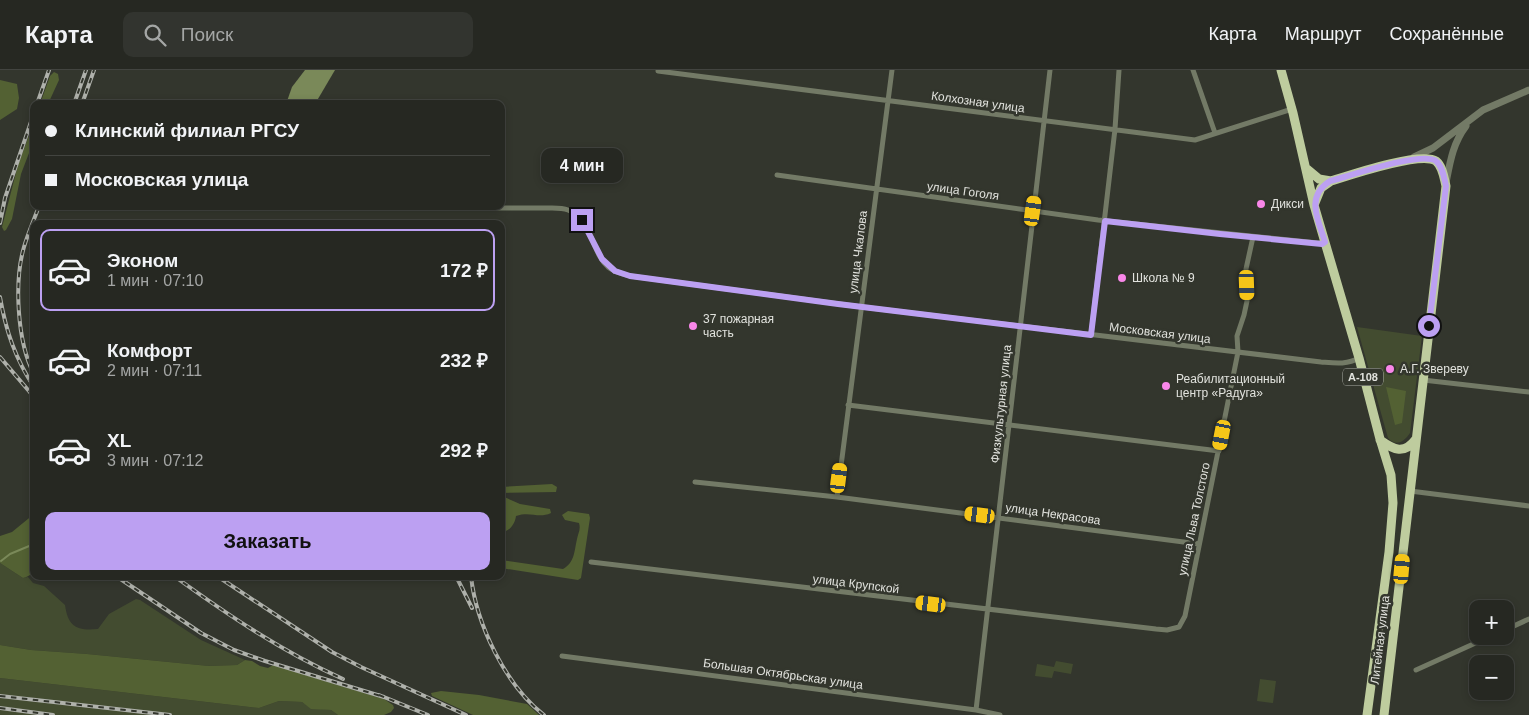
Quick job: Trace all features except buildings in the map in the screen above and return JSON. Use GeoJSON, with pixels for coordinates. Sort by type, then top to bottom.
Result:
{"type":"FeatureCollection","features":[{"type":"Feature","properties":{"kind":"highway","name":"А-108"},"geometry":{"type":"LineString","coordinates":[[1281,70],[1292,108],[1314,204],[1391,475],[1393,503],[1389,552],[1367,715]]}},
{"type":"Feature","properties":{"kind":"highway"},"geometry":{"type":"LineString","coordinates":[[1314,204],[1321,188],[1330,181],[1410,159],[1426,158],[1436,161],[1443,171],[1446,186]]}},
{"type":"Feature","properties":{"kind":"highway"},"geometry":{"type":"LineString","coordinates":[[1306,169],[1319,179],[1330,181]]}},
{"type":"Feature","properties":{"kind":"highway","name":"Литейная улица"},"geometry":{"type":"LineString","coordinates":[[1384,712],[1446,186]]}},
{"type":"Feature","properties":{"kind":"highway"},"geometry":{"type":"LineString","coordinates":[[1380,440],[1389,446],[1401,449],[1412,444],[1416,439]]}},
{"type":"Feature","properties":{"kind":"street","name":"улица Чкалова"},"geometry":{"type":"LineString","coordinates":[[837,497],[892,70]]}},
{"type":"Feature","properties":{"kind":"street","name":"Физкультурная улица"},"geometry":{"type":"LineString","coordinates":[[976,710],[1050,70]]}},
{"type":"Feature","properties":{"kind":"street"},"geometry":{"type":"LineString","coordinates":[[1091,335],[1115,129],[1119,70]]}},
{"type":"Feature","properties":{"kind":"street"},"geometry":{"type":"LineString","coordinates":[[1193,70],[1215,133]]}},
{"type":"Feature","properties":{"kind":"street","name":"Колхозная улица"},"geometry":{"type":"LineString","coordinates":[[658,71],[1195,140],[1292,108]]}},
{"type":"Feature","properties":{"kind":"street"},"geometry":{"type":"LineString","coordinates":[[1410,159],[1433,148],[1483,110],[1529,90]]}},
{"type":"Feature","properties":{"kind":"street"},"geometry":{"type":"LineString","coordinates":[[1446,186],[1456,140],[1468,124],[1483,110]]}},
{"type":"Feature","properties":{"kind":"street","name":"улица Гоголя"},"geometry":{"type":"LineString","coordinates":[[777,175],[1105,221],[1253,237],[1325,242]]}},
{"type":"Feature","properties":{"kind":"street","name":"Московская улица"},"geometry":{"type":"LineString","coordinates":[[505,208],[569,210],[582,220],[602,259],[608,266],[623,274],[862,307],[1238,352],[1341,363],[1352,362],[1359,358]]}},
{"type":"Feature","properties":{"kind":"street","name":"улица Льва Толстого"},"geometry":{"type":"LineString","coordinates":[[1179,628],[1185,616],[1238,352],[1237,336],[1247,301],[1246,269],[1253,237]]}},
{"type":"Feature","properties":{"kind":"street"},"geometry":{"type":"LineString","coordinates":[[1423,380],[1529,392]]}},
{"type":"Feature","properties":{"kind":"street"},"geometry":{"type":"LineString","coordinates":[[848,405],[1219,451]]}},
{"type":"Feature","properties":{"kind":"street","name":"улица Некрасова"},"geometry":{"type":"LineString","coordinates":[[695,482],[837,497],[1199,544]]}},
{"type":"Feature","properties":{"kind":"street"},"geometry":{"type":"LineString","coordinates":[[1410,491],[1529,506]]}},
{"type":"Feature","properties":{"kind":"street","name":"улица Крупской"},"geometry":{"type":"LineString","coordinates":[[591,562],[1156,629],[1179,628]]}},
{"type":"Feature","properties":{"kind":"street"},"geometry":{"type":"LineString","coordinates":[[1514,626],[1529,619]]}},
{"type":"Feature","properties":{"kind":"street"},"geometry":{"type":"LineString","coordinates":[[1416,670],[1471,645]]}},
{"type":"Feature","properties":{"kind":"street","name":"Большая Октябрьская улица"},"geometry":{"type":"LineString","coordinates":[[562,656],[976,710],[1000,715]]}},
{"type":"Feature","properties":{"kind":"shaded area"},"geometry":{"type":"Polygon","coordinates":[[[305,70],[335,70],[317,100],[287,100],[292,87],[305,70]]]}},
{"type":"Feature","properties":{"kind":"shaded area"},"geometry":{"type":"Polygon","coordinates":[[[54,72],[58,74],[59,80],[50,100],[41,100],[50,76],[54,72]]]}},
{"type":"Feature","properties":{"kind":"shaded area"},"geometry":{"type":"Polygon","coordinates":[[[0,80],[17,84],[19,98],[17,109],[0,120],[0,80]]]}},
{"type":"Feature","properties":{"kind":"shaded area"},"geometry":{"type":"Polygon","coordinates":[[[30,133],[30,150],[21,174],[12,219],[4,231],[2,227],[18,165],[30,133]]]}},
{"type":"Feature","properties":{"kind":"shaded area"},"geometry":{"type":"Polygon","coordinates":[[[1357,327],[1422,336],[1410,433],[1400,442],[1391,441],[1388,438],[1357,327]]]}},
{"type":"Feature","properties":{"kind":"shaded area"},"geometry":{"type":"Polygon","coordinates":[[[1386,387],[1406,391],[1402,423],[1395,425],[1386,387]]]}},
{"type":"Feature","properties":{"kind":"shaded area"},"geometry":{"type":"Polygon","coordinates":[[[552,484],[557,487],[556,492],[505,493],[505,487],[552,484]]]}},
{"type":"Feature","properties":{"kind":"shaded area"},"geometry":{"type":"Polygon","coordinates":[[[505,497],[520,504],[550,509],[551,513],[546,515],[526,514],[516,516],[512,527],[505,532],[505,497]]]}},
{"type":"Feature","properties":{"kind":"shaded area"},"geometry":{"type":"Polygon","coordinates":[[[568,511],[589,514],[581,578],[578,580],[505,569],[505,561],[563,569],[567,566],[573,556],[580,528],[579,523],[565,520],[562,515],[568,511]]]}},
{"type":"Feature","properties":{"kind":"shaded area"},"geometry":{"type":"Polygon","coordinates":[[[30,517],[30,575],[23,578],[0,563],[0,536],[12,532],[30,517]]]}},
{"type":"Feature","properties":{"kind":"shaded area"},"geometry":{"type":"Polygon","coordinates":[[[0,563],[23,578],[28,577],[33,583],[44,586],[65,605],[71,623],[79,628],[98,629],[109,614],[136,599],[201,640],[245,660],[237,665],[209,666],[31,650],[0,645],[0,563]]]}},
{"type":"Feature","properties":{"kind":"shaded area"},"geometry":{"type":"Polygon","coordinates":[[[0,645],[31,650],[209,666],[237,665],[245,660],[252,661],[260,666],[268,668],[273,665],[384,699],[393,705],[394,708],[391,712],[384,715],[338,715],[331,710],[311,709],[302,702],[279,701],[259,708],[0,678],[0,645]]]}},
{"type":"Feature","properties":{"kind":"shaded area"},"geometry":{"type":"Polygon","coordinates":[[[1056,661],[1073,664],[1071,674],[1054,671],[1052,678],[1035,676],[1037,664],[1054,667],[1056,661]]]}},
{"type":"Feature","properties":{"kind":"shaded area"},"geometry":{"type":"Polygon","coordinates":[[[0,678],[259,708],[279,701],[302,702],[311,708],[331,710],[338,715],[0,715],[0,678]]]}},
{"type":"Feature","properties":{"kind":"shaded area"},"geometry":{"type":"Polygon","coordinates":[[[1260,679],[1276,681],[1273,703],[1257,701],[1260,679]]]}},
{"type":"Feature","properties":{"kind":"shaded area"},"geometry":{"type":"Polygon","coordinates":[[[441,691],[479,695],[527,704],[539,715],[473,715],[432,696],[431,693],[441,691]]]}},
{"type":"Feature","properties":{"kind":"waterway"},"geometry":{"type":"LineString","coordinates":[[1,561],[10,554],[30,546]]}},
{"type":"Feature","properties":{"kind":"railway"},"geometry":{"type":"LineString","coordinates":[[38,100],[49,70]]}},
{"type":"Feature","properties":{"kind":"railway"},"geometry":{"type":"LineString","coordinates":[[75,100],[86,70]]}},
{"type":"Feature","properties":{"kind":"railway"},"geometry":{"type":"LineString","coordinates":[[83,100],[94,70]]}},
{"type":"Feature","properties":{"kind":"railway"},"geometry":{"type":"LineString","coordinates":[[0,223],[5,198],[30,125]]}},
{"type":"Feature","properties":{"kind":"railway"},"geometry":{"type":"LineString","coordinates":[[34,220],[37,210]]}},
{"type":"Feature","properties":{"kind":"railway"},"geometry":{"type":"LineString","coordinates":[[30,229],[21,261],[18,294],[21,329],[30,365]]}},
{"type":"Feature","properties":{"kind":"railway"},"geometry":{"type":"LineString","coordinates":[[0,297],[12,344],[30,380]]}},
{"type":"Feature","properties":{"kind":"railway"},"geometry":{"type":"LineString","coordinates":[[0,357],[30,392]]}},
{"type":"Feature","properties":{"kind":"railway"},"geometry":{"type":"LineString","coordinates":[[122,580],[201,633],[234,650],[384,697]]}},
{"type":"Feature","properties":{"kind":"railway"},"geometry":{"type":"LineString","coordinates":[[180,580],[256,632],[298,657],[343,679]]}},
{"type":"Feature","properties":{"kind":"railway"},"geometry":{"type":"LineString","coordinates":[[223,580],[332,652],[466,715]]}},
{"type":"Feature","properties":{"kind":"railway"},"geometry":{"type":"LineString","coordinates":[[458,580],[472,608]]}},
{"type":"Feature","properties":{"kind":"railway"},"geometry":{"type":"LineString","coordinates":[[472,580],[479,614],[495,653],[517,688],[544,715]]}},
{"type":"Feature","properties":{"kind":"railway"},"geometry":{"type":"LineString","coordinates":[[379,695],[428,715]]}},
{"type":"Feature","properties":{"kind":"railway"},"geometry":{"type":"LineString","coordinates":[[0,696],[170,715]]}},
{"type":"Feature","properties":{"kind":"railway"},"geometry":{"type":"LineString","coordinates":[[0,708],[53,715]]}},
{"type":"Feature","properties":{"kind":"place","name":"Дикси"},"geometry":{"type":"Point","coordinates":[1261,204]}},
{"type":"Feature","properties":{"kind":"place","name":"Школа № 9"},"geometry":{"type":"Point","coordinates":[1122,278]}},
{"type":"Feature","properties":{"kind":"place","name":"37 пожарная часть"},"geometry":{"type":"Point","coordinates":[693,326]}},
{"type":"Feature","properties":{"kind":"place","name":"А.Г. Звереву"},"geometry":{"type":"Point","coordinates":[1390,369]}},
{"type":"Feature","properties":{"kind":"place","name":"Реабилитационный центр «Радуга»"},"geometry":{"type":"Point","coordinates":[1166,386]}},
{"type":"Feature","properties":{"kind":"route"},"geometry":{"type":"LineString","coordinates":[[582,220],[602,259],[608,266],[615,271],[630,276],[1091,335],[1105,221],[1322,244],[1325,242],[1314,204],[1318,192],[1325,184],[1410,159],[1426,158],[1436,161],[1443,171],[1446,186],[1429,326]]}}]}
